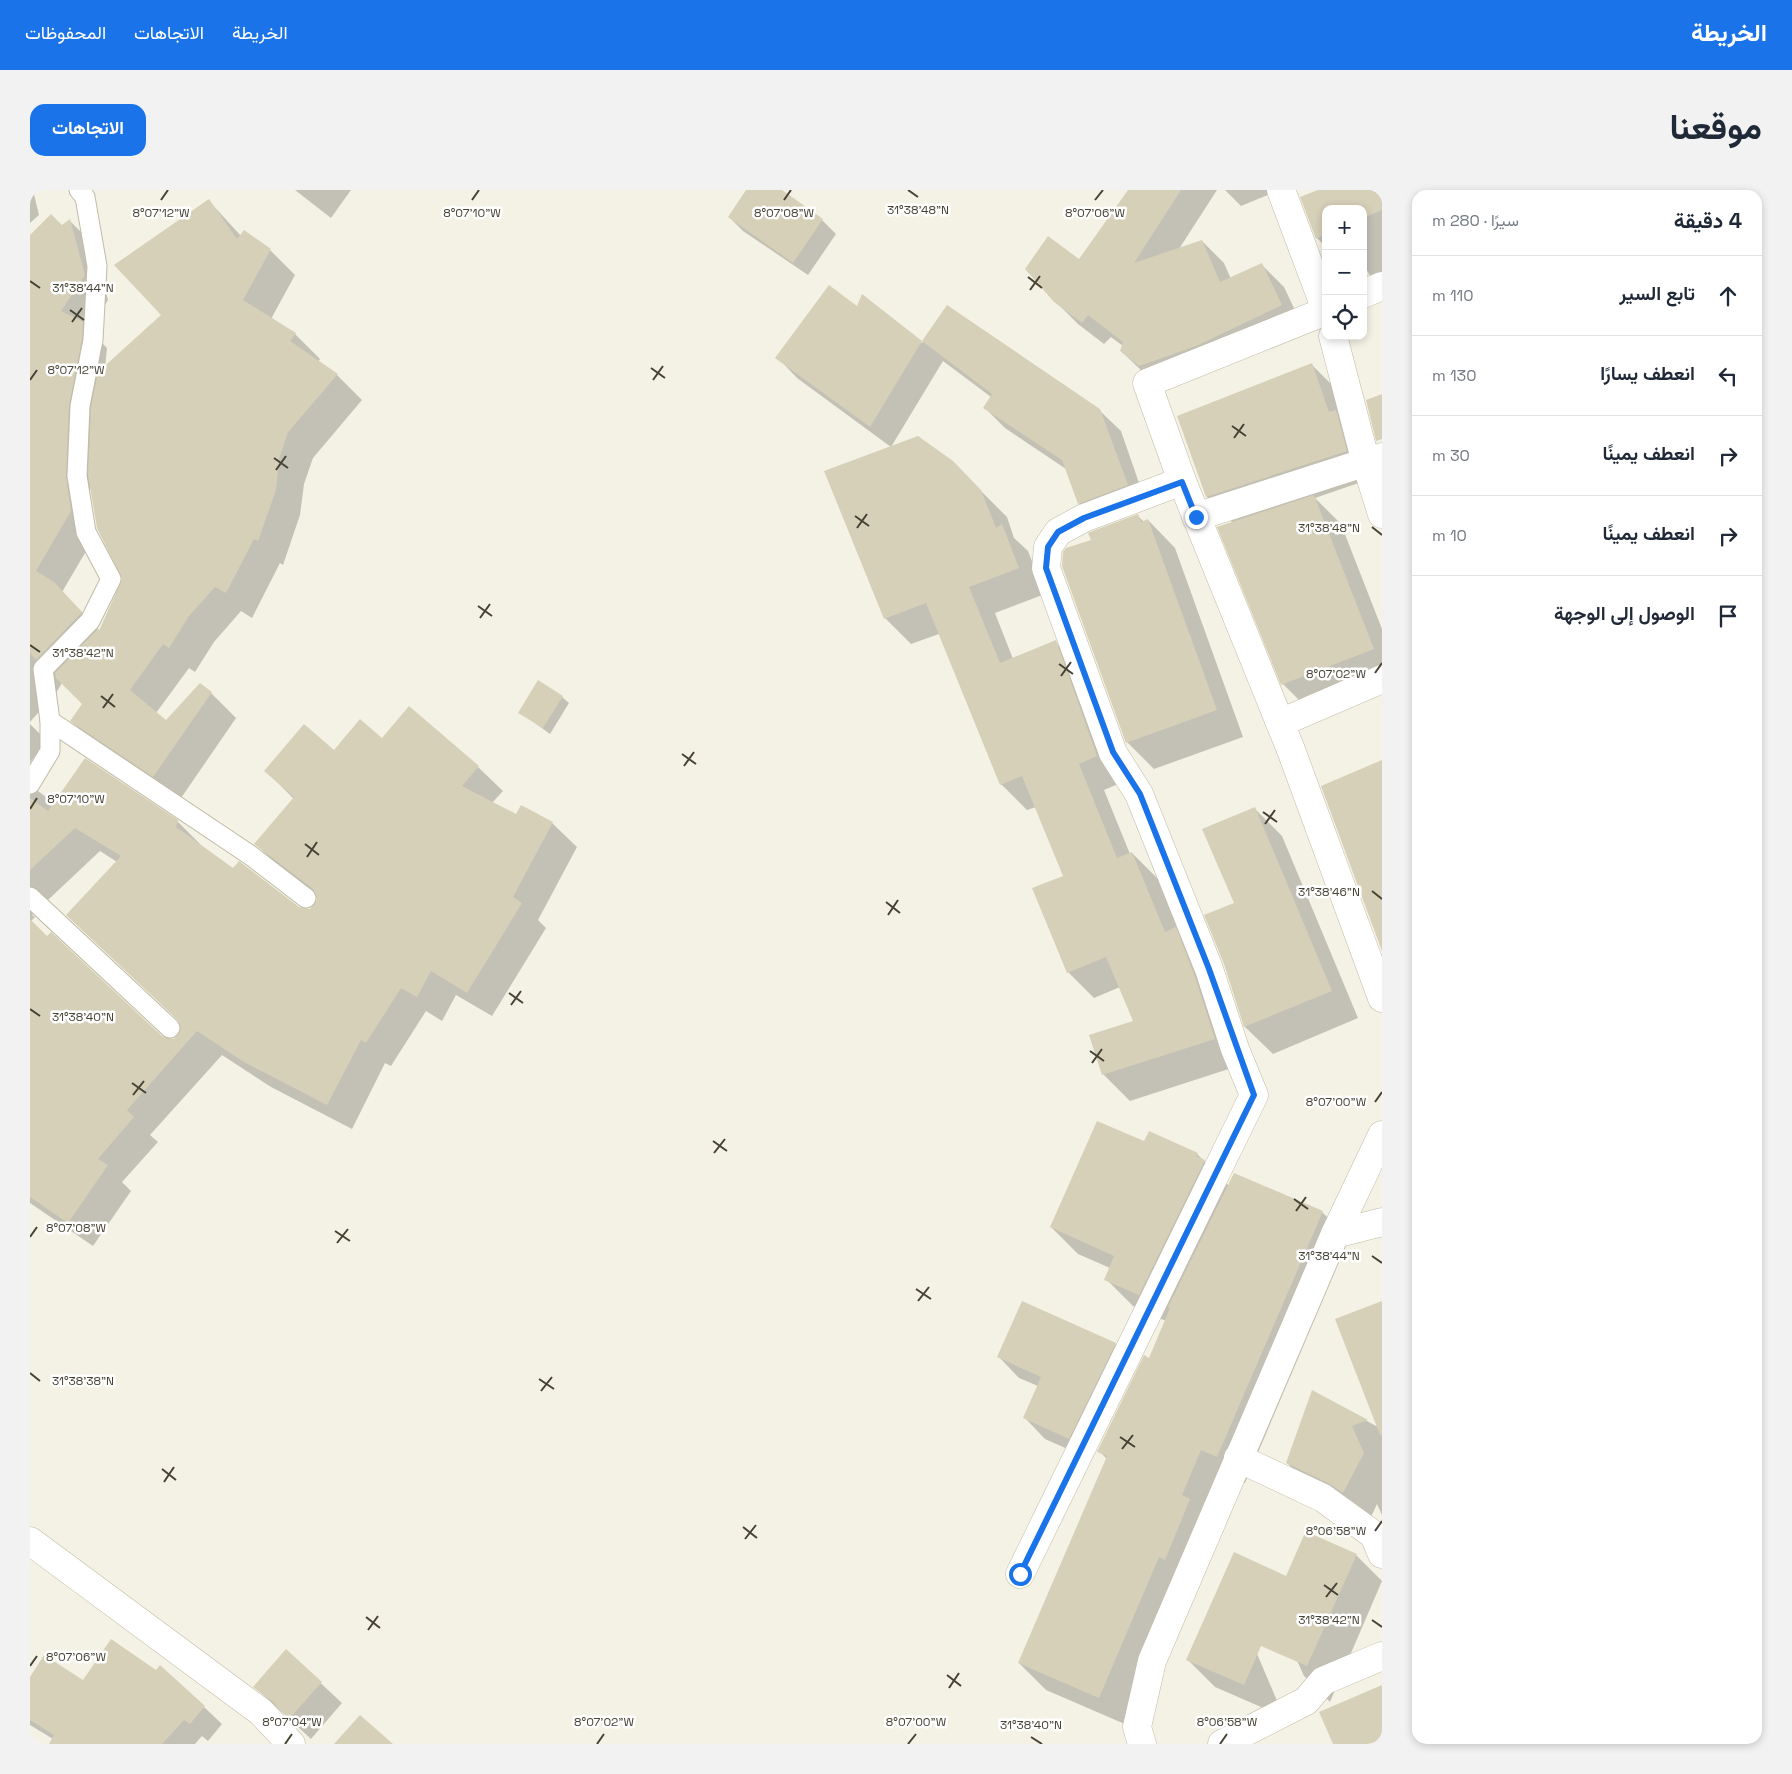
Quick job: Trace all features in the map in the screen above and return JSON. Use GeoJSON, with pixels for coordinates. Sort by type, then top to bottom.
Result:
{"type":"FeatureCollection","features":[{"type":"Feature","properties":{"kind":"street"},"geometry":{"type":"LineString","coordinates":[[1281,190],[1322,299]]}},
{"type":"Feature","properties":{"kind":"street"},"geometry":{"type":"LineString","coordinates":[[1367,292],[1382,286]]}},
{"type":"Feature","properties":{"kind":"street"},"geometry":{"type":"LineString","coordinates":[[1322,312],[1147,383],[1196,517],[1373,947],[1382,998]]}},
{"type":"Feature","properties":{"kind":"street"},"geometry":{"type":"LineString","coordinates":[[1334,340],[1374,460],[1382,514]]}},
{"type":"Feature","properties":{"kind":"street"},"geometry":{"type":"LineString","coordinates":[[1196,517],[1374,460]]}},
{"type":"Feature","properties":{"kind":"street"},"geometry":{"type":"LineString","coordinates":[[1020,1574],[1254,1095],[1209,969],[1140,794],[1113,752],[1046,568],[1048,547],[1058,532],[1084,518],[1182,482]]}},
{"type":"Feature","properties":{"kind":"street"},"geometry":{"type":"LineString","coordinates":[[1280,723],[1382,679]]}},
{"type":"Feature","properties":{"kind":"street"},"geometry":{"type":"LineString","coordinates":[[1142,1744],[1137,1727],[1152,1661],[1335,1234],[1382,1135]]}},
{"type":"Feature","properties":{"kind":"street"},"geometry":{"type":"LineString","coordinates":[[1335,1234],[1382,1222]]}},
{"type":"Feature","properties":{"kind":"street"},"geometry":{"type":"LineString","coordinates":[[1238,1458],[1323,1498],[1374,1535],[1382,1554]]}},
{"type":"Feature","properties":{"kind":"street"},"geometry":{"type":"LineString","coordinates":[[30,1541],[261,1712],[291,1744]]}},
{"type":"Feature","properties":{"kind":"street"},"geometry":{"type":"LineString","coordinates":[[1222,1744],[1306,1701],[1323,1681],[1382,1656]]}},
{"type":"Feature","properties":{"kind":"lane"},"geometry":{"type":"LineString","coordinates":[[30,784],[50,750],[50,721],[43,669],[90,621],[112,580],[86,532],[77,476],[80,406],[94,340],[97,266],[85,197],[79,190]]}},
{"type":"Feature","properties":{"kind":"lane"},"geometry":{"type":"LineString","coordinates":[[50,721],[250,855],[306,898]]}},
{"type":"Feature","properties":{"kind":"lane"},"geometry":{"type":"LineString","coordinates":[[30,897],[170,1028]]}},
{"type":"Feature","properties":{"kind":"building"},"geometry":{"type":"Polygon","coordinates":[[[746,190],[782,190],[823,219],[793,263],[728,217],[746,190]]]}},
{"type":"Feature","properties":{"kind":"building"},"geometry":{"type":"Polygon","coordinates":[[[1128,190],[1181,190],[1134,263],[1202,240],[1220,282],[1262,263],[1282,305],[1196,346],[1139,366],[1120,351],[1123,342],[1088,315],[1082,323],[1054,302],[1025,269],[1048,236],[1079,259],[1128,190]]]}},
{"type":"Feature","properties":{"kind":"building"},"geometry":{"type":"Polygon","coordinates":[[[1318,190],[1382,190],[1382,210],[1367,216],[1367,205],[1322,205],[1322,236],[1316,239],[1300,197],[1318,190]]]}},
{"type":"Feature","properties":{"kind":"building"},"geometry":{"type":"Polygon","coordinates":[[[209,199],[237,239],[244,230],[271,249],[243,300],[296,333],[290,341],[338,374],[288,432],[279,459],[276,490],[258,541],[254,539],[226,593],[215,587],[189,616],[169,648],[163,644],[130,690],[166,720],[200,683],[212,692],[153,777],[70,721],[82,704],[56,678],[55,673],[98,629],[99,631],[122,579],[97,528],[88,475],[91,407],[98,372],[161,315],[114,265],[209,199]]]}},
{"type":"Feature","properties":{"kind":"building"},"geometry":{"type":"Polygon","coordinates":[[[51,214],[62,225],[70,219],[85,275],[61,311],[83,322],[82,339],[69,406],[66,476],[71,511],[36,571],[54,582],[82,612],[36,660],[30,653],[30,235],[51,214]]]}},
{"type":"Feature","properties":{"kind":"building"},"geometry":{"type":"Polygon","coordinates":[[[829,285],[857,306],[862,294],[922,341],[870,427],[775,358],[829,285]]]}},
{"type":"Feature","properties":{"kind":"building"},"geometry":{"type":"Polygon","coordinates":[[[947,305],[1100,409],[1128,485],[1078,504],[1062,460],[983,408],[992,394],[922,341],[947,305]]]}},
{"type":"Feature","properties":{"kind":"building"},"geometry":{"type":"Polygon","coordinates":[[[1312,363],[1329,412],[1336,410],[1347,451],[1206,497],[1177,416],[1312,363]]]}},
{"type":"Feature","properties":{"kind":"building"},"geometry":{"type":"Polygon","coordinates":[[[1382,394],[1382,439],[1376,441],[1366,400],[1382,394]]]}},
{"type":"Feature","properties":{"kind":"building"},"geometry":{"type":"Polygon","coordinates":[[[918,436],[953,461],[981,490],[996,528],[1002,524],[1019,568],[969,587],[1000,663],[1056,640],[1097,756],[1079,764],[1117,858],[1132,852],[1165,932],[1176,927],[1194,974],[1215,1039],[1102,1075],[1089,1035],[1133,1021],[1106,957],[1067,973],[1032,888],[1063,876],[1022,776],[1000,785],[926,603],[884,619],[824,471],[918,436]]]}},
{"type":"Feature","properties":{"kind":"building"},"geometry":{"type":"Polygon","coordinates":[[[1314,495],[1374,649],[1281,685],[1217,527],[1314,495]]]}},
{"type":"Feature","properties":{"kind":"building"},"geometry":{"type":"Polygon","coordinates":[[[1138,514],[1141,522],[1148,519],[1217,710],[1126,743],[1062,566],[1063,552],[1066,548],[1091,540],[1088,533],[1090,532],[1138,514]]]}},
{"type":"Feature","properties":{"kind":"building"},"geometry":{"type":"Polygon","coordinates":[[[538,680],[563,696],[543,728],[518,713],[538,680]]]}},
{"type":"Feature","properties":{"kind":"building"},"geometry":{"type":"Polygon","coordinates":[[[409,706],[479,766],[462,786],[516,814],[521,805],[553,822],[513,897],[522,903],[467,993],[431,971],[417,997],[401,988],[366,1043],[361,1040],[327,1105],[244,1062],[197,1031],[127,1110],[134,1117],[98,1159],[108,1165],[68,1223],[30,1197],[30,919],[47,936],[51,932],[162,1036],[174,1039],[181,1030],[178,1020],[66,915],[121,856],[75,828],[30,870],[30,798],[48,811],[85,758],[178,820],[176,827],[233,868],[239,861],[299,907],[310,909],[317,900],[313,889],[254,844],[294,797],[264,771],[304,724],[334,750],[360,719],[382,738],[409,706]]]}},
{"type":"Feature","properties":{"kind":"building"},"geometry":{"type":"Polygon","coordinates":[[[1382,760],[1382,951],[1321,786],[1382,760]]]}},
{"type":"Feature","properties":{"kind":"building"},"geometry":{"type":"Polygon","coordinates":[[[1255,807],[1332,991],[1244,1027],[1224,964],[1204,915],[1234,903],[1202,829],[1255,807]]]}},
{"type":"Feature","properties":{"kind":"building"},"geometry":{"type":"Polygon","coordinates":[[[1097,1121],[1144,1141],[1149,1131],[1198,1153],[1196,1156],[1205,1160],[1139,1295],[1104,1280],[1114,1256],[1050,1227],[1097,1121]]]}},
{"type":"Feature","properties":{"kind":"building"},"geometry":{"type":"Polygon","coordinates":[[[1234,1173],[1323,1211],[1217,1457],[1201,1450],[1182,1495],[1190,1499],[1165,1560],[1159,1557],[1099,1698],[1018,1663],[1107,1456],[1097,1452],[1144,1355],[1149,1358],[1170,1308],[1168,1307],[1234,1173]]]}},
{"type":"Feature","properties":{"kind":"building"},"geometry":{"type":"Polygon","coordinates":[[[1022,1301],[1116,1343],[1069,1439],[1023,1418],[1041,1377],[997,1357],[1022,1301]]]}},
{"type":"Feature","properties":{"kind":"building"},"geometry":{"type":"Polygon","coordinates":[[[1382,1301],[1382,1435],[1380,1435],[1335,1319],[1382,1301]]]}},
{"type":"Feature","properties":{"kind":"building"},"geometry":{"type":"Polygon","coordinates":[[[1312,1390],[1368,1420],[1352,1426],[1364,1453],[1343,1493],[1330,1484],[1286,1463],[1312,1390]]]}},
{"type":"Feature","properties":{"kind":"building"},"geometry":{"type":"Polygon","coordinates":[[[1304,1535],[1314,1535],[1357,1554],[1307,1666],[1261,1646],[1244,1685],[1186,1660],[1234,1552],[1286,1576],[1304,1535]]]}},
{"type":"Feature","properties":{"kind":"building"},"geometry":{"type":"Polygon","coordinates":[[[111,1639],[156,1670],[160,1665],[205,1706],[190,1724],[184,1720],[162,1744],[49,1744],[54,1735],[30,1720],[30,1677],[44,1655],[83,1680],[111,1639]]]}},
{"type":"Feature","properties":{"kind":"building"},"geometry":{"type":"Polygon","coordinates":[[[286,1649],[322,1682],[289,1719],[272,1701],[253,1687],[286,1649]]]}},
{"type":"Feature","properties":{"kind":"building"},"geometry":{"type":"Polygon","coordinates":[[[1382,1685],[1382,1744],[1333,1744],[1319,1712],[1382,1685]]]}},
{"type":"Feature","properties":{"kind":"building"},"geometry":{"type":"Polygon","coordinates":[[[360,1715],[393,1744],[334,1744],[360,1715]]]}},
{"type":"Feature","properties":{"kind":"route"},"geometry":{"type":"LineString","coordinates":[[1020,1574],[1254,1095],[1209,969],[1140,794],[1113,752],[1046,568],[1048,547],[1058,532],[1084,518],[1182,482],[1196,517]]}}]}
